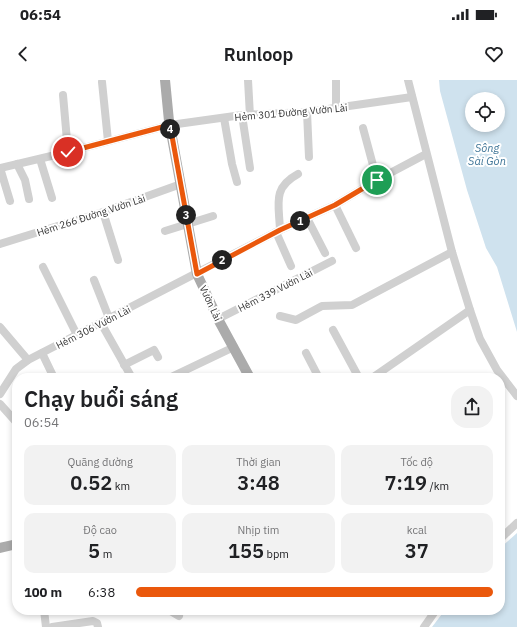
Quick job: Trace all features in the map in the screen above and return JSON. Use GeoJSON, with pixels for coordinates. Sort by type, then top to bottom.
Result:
{"type":"FeatureCollection","features":[{"type":"Feature","properties":{"kind":"main road","name":"Vườn Lài"},"geometry":{"type":"LineString","coordinates":[[165,80],[170,125],[197,274],[218,319],[247,373]]}},
{"type":"Feature","properties":{"kind":"main road"},"geometry":{"type":"LineString","coordinates":[[0,548],[12,545]]}},
{"type":"Feature","properties":{"kind":"street"},"geometry":{"type":"LineString","coordinates":[[248,80],[250,116]]}},
{"type":"Feature","properties":{"kind":"street"},"geometry":{"type":"LineString","coordinates":[[336,80],[336,108]]}},
{"type":"Feature","properties":{"kind":"street"},"geometry":{"type":"LineString","coordinates":[[408,80],[452,252],[470,310],[487,351],[499,373]]}},
{"type":"Feature","properties":{"kind":"street"},"geometry":{"type":"LineString","coordinates":[[102,82],[108,141]]}},
{"type":"Feature","properties":{"kind":"street"},"geometry":{"type":"LineString","coordinates":[[62,95],[68,152]]}},
{"type":"Feature","properties":{"kind":"street","name":"Hẻm 301 Đường Vườn Lài"},"geometry":{"type":"LineString","coordinates":[[0,168],[170,125],[242,115],[250,116],[307,112],[412,97]]}},
{"type":"Feature","properties":{"kind":"street"},"geometry":{"type":"LineString","coordinates":[[307,112],[309,157]]}},
{"type":"Feature","properties":{"kind":"street"},"geometry":{"type":"LineString","coordinates":[[242,115],[250,168]]}},
{"type":"Feature","properties":{"kind":"street"},"geometry":{"type":"LineString","coordinates":[[224,118],[232,164],[237,182]]}},
{"type":"Feature","properties":{"kind":"street"},"geometry":{"type":"LineString","coordinates":[[363,128],[377,180]]}},
{"type":"Feature","properties":{"kind":"street","name":"Hẻm 306 Vườn Lài"},"geometry":{"type":"LineString","coordinates":[[13,373],[16,369],[28,360],[278,231],[335,205],[377,180],[426,154]]}},
{"type":"Feature","properties":{"kind":"street"},"geometry":{"type":"LineString","coordinates":[[40,159],[52,198]]}},
{"type":"Feature","properties":{"kind":"street"},"geometry":{"type":"LineString","coordinates":[[17,164],[25,180],[29,199]]}},
{"type":"Feature","properties":{"kind":"street"},"geometry":{"type":"LineString","coordinates":[[0,168],[10,201]]}},
{"type":"Feature","properties":{"kind":"street"},"geometry":{"type":"LineString","coordinates":[[291,266],[278,231],[279,191],[285,182],[298,174]]}},
{"type":"Feature","properties":{"kind":"street","name":"Hẻm 266 Đường Vườn Lài"},"geometry":{"type":"LineString","coordinates":[[0,244],[104,212],[181,184]]}},
{"type":"Feature","properties":{"kind":"street"},"geometry":{"type":"LineString","coordinates":[[335,205],[356,248]]}},
{"type":"Feature","properties":{"kind":"street"},"geometry":{"type":"LineString","coordinates":[[104,212],[118,260]]}},
{"type":"Feature","properties":{"kind":"street"},"geometry":{"type":"LineString","coordinates":[[165,231],[213,216]]}},
{"type":"Feature","properties":{"kind":"street"},"geometry":{"type":"LineString","coordinates":[[307,218],[325,253]]}},
{"type":"Feature","properties":{"kind":"street"},"geometry":{"type":"LineString","coordinates":[[280,316],[292,320],[322,306],[352,305],[452,252]]}},
{"type":"Feature","properties":{"kind":"street","name":"Hẻm 339 Vườn Lài"},"geometry":{"type":"LineString","coordinates":[[218,319],[332,261]]}},
{"type":"Feature","properties":{"kind":"street"},"geometry":{"type":"LineString","coordinates":[[43,267],[77,335]]}},
{"type":"Feature","properties":{"kind":"street"},"geometry":{"type":"LineString","coordinates":[[94,280],[109,318]]}},
{"type":"Feature","properties":{"kind":"street"},"geometry":{"type":"LineString","coordinates":[[380,373],[470,310]]}},
{"type":"Feature","properties":{"kind":"street"},"geometry":{"type":"LineString","coordinates":[[101,323],[129,373]]}},
{"type":"Feature","properties":{"kind":"street"},"geometry":{"type":"LineString","coordinates":[[0,327],[28,360]]}},
{"type":"Feature","properties":{"kind":"street"},"geometry":{"type":"LineString","coordinates":[[333,330],[356,373]]}},
{"type":"Feature","properties":{"kind":"street"},"geometry":{"type":"LineString","coordinates":[[179,373],[234,347]]}},
{"type":"Feature","properties":{"kind":"street"},"geometry":{"type":"LineString","coordinates":[[124,365],[154,350],[158,357]]}},
{"type":"Feature","properties":{"kind":"street"},"geometry":{"type":"LineString","coordinates":[[42,353],[52,373]]}},
{"type":"Feature","properties":{"kind":"street"},"geometry":{"type":"LineString","coordinates":[[306,353],[316,373]]}},
{"type":"Feature","properties":{"kind":"street","name":"Hẻm 306 Vườn Lài"},"geometry":{"type":"LineString","coordinates":[[0,394],[12,375]]}},
{"type":"Feature","properties":{"kind":"street"},"geometry":{"type":"LineString","coordinates":[[505,380],[517,396]]}},
{"type":"Feature","properties":{"kind":"street"},"geometry":{"type":"LineString","coordinates":[[0,404],[12,417]]}},
{"type":"Feature","properties":{"kind":"street"},"geometry":{"type":"LineString","coordinates":[[505,534],[517,523]]}},
{"type":"Feature","properties":{"kind":"street"},"geometry":{"type":"LineString","coordinates":[[45,615],[46,627]]}},
{"type":"Feature","properties":{"kind":"street"},"geometry":{"type":"LineString","coordinates":[[424,627],[432,615]]}},
{"type":"Feature","properties":{"kind":"street"},"geometry":{"type":"LineString","coordinates":[[52,627],[68,626],[93,621],[97,623],[98,627]]}},
{"type":"Feature","properties":{"kind":"water","name":"Sông Sài Gòn"},"geometry":{"type":"Polygon","coordinates":[[[439,80],[517,80],[517,332],[497,267],[486,248],[467,190],[440,91],[439,80]]]}},
{"type":"Feature","properties":{"kind":"water"},"geometry":{"type":"Polygon","coordinates":[[[517,533],[517,627],[432,627],[441,615],[505,615],[505,544],[517,533]]]}},
{"type":"Feature","properties":{"kind":"route"},"geometry":{"type":"LineString","coordinates":[[68,152],[170,125],[197,274],[280,230],[335,205],[377,180]]}}]}
